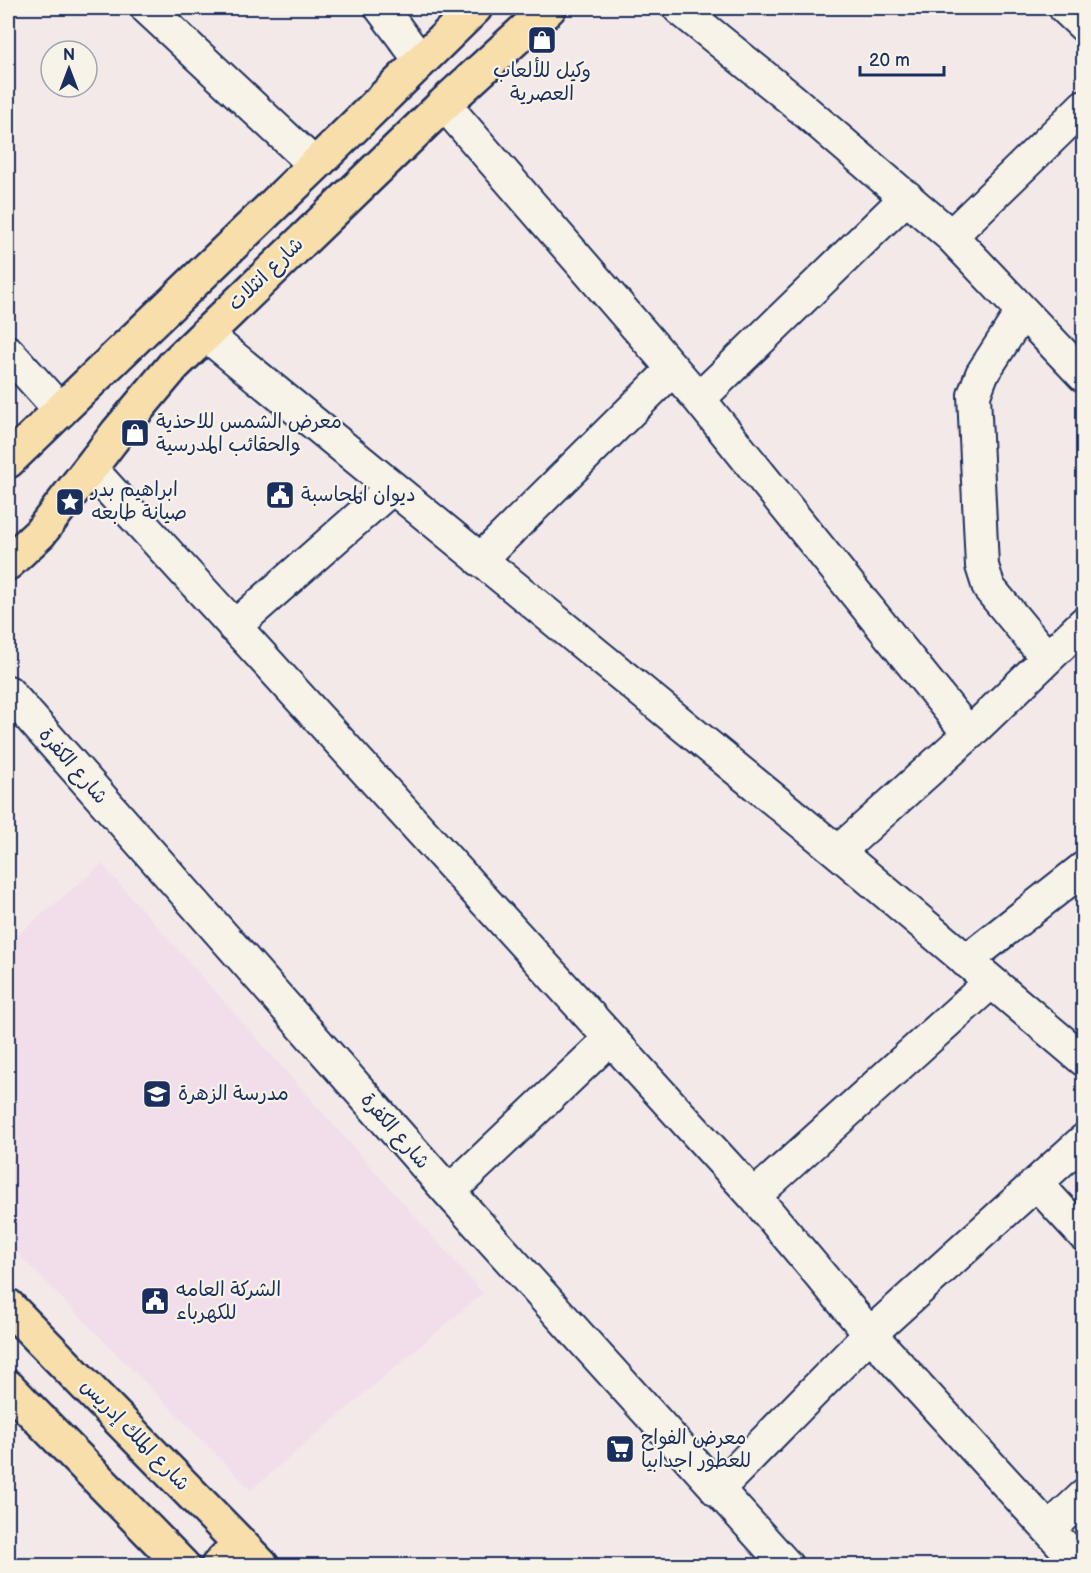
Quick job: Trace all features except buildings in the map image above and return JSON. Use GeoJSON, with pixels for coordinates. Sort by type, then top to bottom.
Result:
{"type":"FeatureCollection","features":[{"type":"Feature","properties":{"kind":"main road"},"geometry":{"type":"LineString","coordinates":[[8,461],[475,8]]}},
{"type":"Feature","properties":{"kind":"main road","name":"شارع انثلات"},"geometry":{"type":"LineString","coordinates":[[8,563],[40,533],[144,398],[205,333],[444,104],[549,8]]}},
{"type":"Feature","properties":{"kind":"main road","name":"شارع الملك إدريس"},"geometry":{"type":"LineString","coordinates":[[8,1306],[240,1558]]}},
{"type":"Feature","properties":{"kind":"main road"},"geometry":{"type":"LineString","coordinates":[[8,1387],[183,1566]]}},
{"type":"Feature","properties":{"kind":"street"},"geometry":{"type":"LineString","coordinates":[[147,8],[315,165]]}},
{"type":"Feature","properties":{"kind":"street"},"geometry":{"type":"LineString","coordinates":[[381,8],[420,60]]}},
{"type":"Feature","properties":{"kind":"street"},"geometry":{"type":"LineString","coordinates":[[679,8],[951,236],[1083,376]]}},
{"type":"Feature","properties":{"kind":"street"},"geometry":{"type":"LineString","coordinates":[[1065,8],[1083,26]]}},
{"type":"Feature","properties":{"kind":"street"},"geometry":{"type":"LineString","coordinates":[[444,104],[699,399],[969,734]]}},
{"type":"Feature","properties":{"kind":"street"},"geometry":{"type":"LineString","coordinates":[[951,236],[1083,106]]}},
{"type":"Feature","properties":{"kind":"street"},"geometry":{"type":"LineString","coordinates":[[699,399],[907,197]]}},
{"type":"Feature","properties":{"kind":"street"},"geometry":{"type":"LineString","coordinates":[[1022,312],[982,374],[974,395],[982,566],[988,588],[1046,657]]}},
{"type":"Feature","properties":{"kind":"street"},"geometry":{"type":"LineString","coordinates":[[205,333],[838,852],[1083,1060]]}},
{"type":"Feature","properties":{"kind":"street"},"geometry":{"type":"LineString","coordinates":[[8,352],[60,411]]}},
{"type":"Feature","properties":{"kind":"street"},"geometry":{"type":"LineString","coordinates":[[480,560],[673,369]]}},
{"type":"Feature","properties":{"kind":"street"},"geometry":{"type":"LineString","coordinates":[[91,469],[754,1196],[870,1334],[1050,1528],[1082,1566]]}},
{"type":"Feature","properties":{"kind":"street"},"geometry":{"type":"LineString","coordinates":[[234,627],[392,488]]}},
{"type":"Feature","properties":{"kind":"street"},"geometry":{"type":"LineString","coordinates":[[838,852],[969,734],[1083,623]]}},
{"type":"Feature","properties":{"kind":"street","name":"شارع الكفرة"},"geometry":{"type":"LineString","coordinates":[[8,692],[448,1192],[787,1566]]}},
{"type":"Feature","properties":{"kind":"street"},"geometry":{"type":"LineString","coordinates":[[966,961],[1083,868]]}},
{"type":"Feature","properties":{"kind":"street"},"geometry":{"type":"LineString","coordinates":[[754,1196],[991,982]]}},
{"type":"Feature","properties":{"kind":"street"},"geometry":{"type":"LineString","coordinates":[[448,1192],[610,1039]]}},
{"type":"Feature","properties":{"kind":"street"},"geometry":{"type":"LineString","coordinates":[[717,1490],[870,1334],[1083,1140]]}},
{"type":"Feature","properties":{"kind":"street"},"geometry":{"type":"LineString","coordinates":[[1037,1184],[1083,1235]]}},
{"type":"Feature","properties":{"kind":"street"},"geometry":{"type":"LineString","coordinates":[[1050,1528],[1083,1496]]}},
{"type":"Feature","properties":{"kind":"shaded area","name":"مدرسة الزهرة"},"geometry":{"type":"Polygon","coordinates":[[[102,864],[483,1293],[251,1490],[8,1244],[8,943],[102,864]]]}},
{"type":"Feature","properties":{"kind":"place","name":"وكيل للألعاب العصرية"},"geometry":{"type":"Point","coordinates":[542,40]}},
{"type":"Feature","properties":{"kind":"place","name":"معرض الشمس للاحذية والحقائب المدرسية"},"geometry":{"type":"Point","coordinates":[135,433]}},
{"type":"Feature","properties":{"kind":"place","name":"ديوان المحاسبة"},"geometry":{"type":"Point","coordinates":[280,495]}},
{"type":"Feature","properties":{"kind":"place","name":"ابراهيم بدر صيانة طابعه"},"geometry":{"type":"Point","coordinates":[70,502]}},
{"type":"Feature","properties":{"kind":"place","name":"مدرسة الزهرة"},"geometry":{"type":"Point","coordinates":[157,1094]}},
{"type":"Feature","properties":{"kind":"place","name":"الشركة العامه للكهرباء"},"geometry":{"type":"Point","coordinates":[155,1301]}},
{"type":"Feature","properties":{"kind":"place","name":"معرض الفواح للعطور اجدابيا"},"geometry":{"type":"Point","coordinates":[620,1449]}}]}
